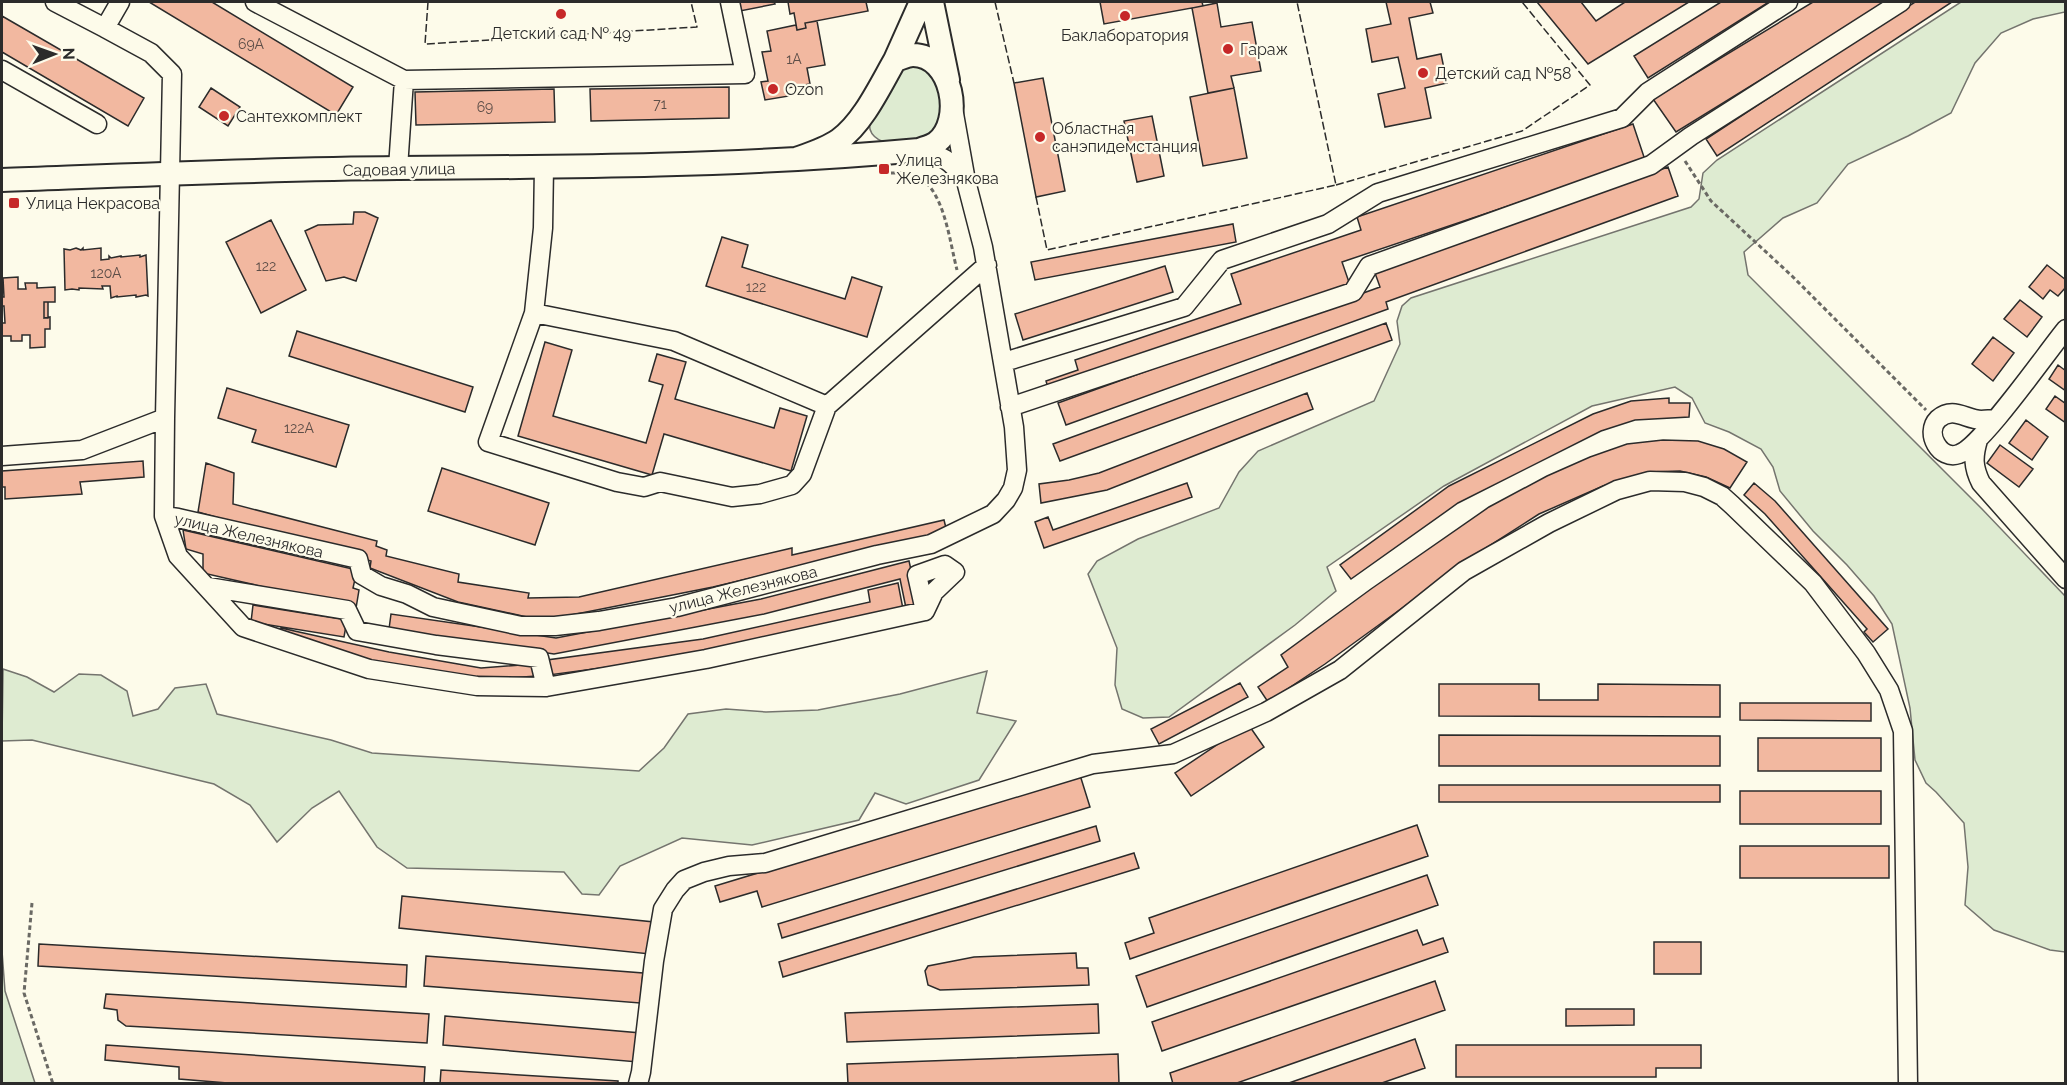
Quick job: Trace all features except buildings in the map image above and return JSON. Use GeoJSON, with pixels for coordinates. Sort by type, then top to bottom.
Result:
{"type":"FeatureCollection","features":[{"type":"Feature","properties":{"kind":"main road"},"geometry":{"type":"LineString","coordinates":[[796,159],[819,151],[839,140],[862,115],[895,60],[921,2]]}},
{"type":"Feature","properties":{"kind":"main road"},"geometry":{"type":"LineString","coordinates":[[862,115],[862,128],[866,137],[884,163],[937,142],[947,128],[953,106],[932,2]]}},
{"type":"Feature","properties":{"kind":"main road"},"geometry":{"type":"LineString","coordinates":[[895,60],[911,55],[925,57],[938,65],[948,81]]}},
{"type":"Feature","properties":{"kind":"main road","name":"Садовая улица"},"geometry":{"type":"LineString","coordinates":[[2,180],[796,159],[884,163]]}},
{"type":"Feature","properties":{"kind":"street"},"geometry":{"type":"LineString","coordinates":[[55,2],[151,53],[172,74],[164,516],[178,556],[243,627],[369,669],[477,686],[546,687],[706,659],[925,610]]}},
{"type":"Feature","properties":{"kind":"street"},"geometry":{"type":"LineString","coordinates":[[105,28],[120,2]]}},
{"type":"Feature","properties":{"kind":"street"},"geometry":{"type":"LineString","coordinates":[[255,2],[404,80],[745,74],[730,2]]}},
{"type":"Feature","properties":{"kind":"street"},"geometry":{"type":"LineString","coordinates":[[1004,362],[1184,307],[1222,260],[1328,224],[1378,193],[1622,118],[1648,92],[1788,2]]}},
{"type":"Feature","properties":{"kind":"street"},"geometry":{"type":"LineString","coordinates":[[1010,407],[1353,292],[1369,266],[1651,165],[1901,2]]}},
{"type":"Feature","properties":{"kind":"street"},"geometry":{"type":"LineString","coordinates":[[2,70],[97,124]]}},
{"type":"Feature","properties":{"kind":"street"},"geometry":{"type":"LineString","coordinates":[[398,168],[404,80]]}},
{"type":"Feature","properties":{"kind":"street","name":"улица Железнякова"},"geometry":{"type":"LineString","coordinates":[[164,516],[358,559],[362,575],[381,586],[407,594],[433,607],[521,626],[555,626],[599,621],[677,607],[877,555],[931,544],[993,514],[1013,488],[1017,470],[1004,362],[987,265],[966,181],[953,106]]}},
{"type":"Feature","properties":{"kind":"street"},"geometry":{"type":"LineString","coordinates":[[919,150],[939,155],[954,166],[966,181]]}},
{"type":"Feature","properties":{"kind":"street"},"geometry":{"type":"LineString","coordinates":[[544,167],[543,228],[534,313],[488,442],[617,482],[644,487],[660,482],[732,497],[760,494],[792,485],[802,474],[827,406],[987,265]]}},
{"type":"Feature","properties":{"kind":"street"},"geometry":{"type":"LineString","coordinates":[[534,313],[674,341],[827,406]]}},
{"type":"Feature","properties":{"kind":"street"},"geometry":{"type":"LineString","coordinates":[[1995,419],[1981,420],[1958,413],[1948,413],[1937,420],[1932,431],[1936,446],[1945,454],[1956,455],[1968,450],[1995,419],[2066,328]]}},
{"type":"Feature","properties":{"kind":"street"},"geometry":{"type":"LineString","coordinates":[[2,456],[82,450],[165,418]]}},
{"type":"Feature","properties":{"kind":"street"},"geometry":{"type":"LineString","coordinates":[[1978,440],[1974,462],[1981,483],[2066,579]]}},
{"type":"Feature","properties":{"kind":"street"},"geometry":{"type":"LineString","coordinates":[[638,1083],[663,909],[684,880],[729,866],[765,864],[1093,764],[1173,754],[1266,712],[1340,670],[1464,571],[1549,523],[1617,490],[1650,481],[1685,482],[1704,487],[1727,501],[1813,583],[1879,671],[1889,690],[1903,731],[1908,1083]]}},
{"type":"Feature","properties":{"kind":"street"},"geometry":{"type":"LineString","coordinates":[[208,587],[347,610],[357,631],[436,645],[539,658],[546,687]]}},
{"type":"Feature","properties":{"kind":"path"},"geometry":{"type":"LineString","coordinates":[[1676,147],[1711,201],[1792,276],[1937,420]]}},
{"type":"Feature","properties":{"kind":"path"},"geometry":{"type":"LineString","coordinates":[[884,163],[922,179],[938,196],[958,275]]}},
{"type":"Feature","properties":{"kind":"path"},"geometry":{"type":"LineString","coordinates":[[32,903],[24,993],[53,1083]]}},
{"type":"Feature","properties":{"kind":"green space"},"geometry":{"type":"Polygon","coordinates":[[[1961,2],[2065,2],[2065,12],[2033,19],[2001,33],[1975,63],[1951,113],[1848,164],[1817,203],[1783,218],[1744,252],[1748,275],[1982,509],[2065,596],[2065,952],[2050,950],[1994,930],[1965,905],[1968,867],[1964,823],[1926,783],[1915,760],[1910,708],[1892,624],[1874,596],[1813,531],[1780,491],[1773,467],[1761,449],[1729,432],[1705,423],[1692,398],[1675,387],[1592,406],[1444,486],[1327,567],[1336,591],[1295,625],[1169,717],[1143,718],[1122,709],[1115,685],[1117,648],[1088,574],[1097,561],[1138,539],[1219,508],[1239,472],[1258,451],[1374,401],[1400,344],[1397,321],[1402,306],[1411,298],[1691,207],[1699,199],[1703,173],[1717,160],[1961,2]]]}},
{"type":"Feature","properties":{"kind":"green space"},"geometry":{"type":"Polygon","coordinates":[[[912,64],[931,72],[943,103],[939,122],[930,134],[918,141],[903,144],[878,139],[871,132],[872,116],[901,68],[912,64]]]}},
{"type":"Feature","properties":{"kind":"green space"},"geometry":{"type":"Polygon","coordinates":[[[3,669],[27,677],[54,692],[79,674],[101,675],[127,691],[133,716],[158,709],[175,688],[206,684],[217,714],[331,740],[372,753],[639,771],[664,748],[688,714],[726,709],[766,712],[818,710],[900,694],[987,671],[977,713],[1016,721],[979,780],[906,804],[875,793],[859,820],[752,845],[682,838],[620,866],[599,895],[582,894],[564,872],[407,868],[377,847],[339,791],[312,808],[277,842],[250,805],[214,784],[32,740],[2,741],[3,669]]]}},
{"type":"Feature","properties":{"kind":"green space"},"geometry":{"type":"Polygon","coordinates":[[[2,951],[5,991],[35,1083],[2,1083],[2,951]]]}},
{"type":"Feature","properties":{"kind":"fence"},"geometry":{"type":"LineString","coordinates":[[428,2],[425,44],[697,27],[691,2]]}},
{"type":"Feature","properties":{"kind":"fence"},"geometry":{"type":"LineString","coordinates":[[995,2],[1014,83]]}},
{"type":"Feature","properties":{"kind":"fence"},"geometry":{"type":"LineString","coordinates":[[1036,197],[1047,250],[1336,185],[1297,2]]}},
{"type":"Feature","properties":{"kind":"fence"},"geometry":{"type":"LineString","coordinates":[[1336,185],[1522,131],[1590,85],[1522,2]]}},
{"type":"Feature","properties":{"kind":"place","name":"Детский сад № 49"},"geometry":{"type":"Point","coordinates":[561,14]}},
{"type":"Feature","properties":{"kind":"place","name":"Баклаборатория"},"geometry":{"type":"Point","coordinates":[1125,16]}},
{"type":"Feature","properties":{"kind":"place","name":"Гараж"},"geometry":{"type":"Point","coordinates":[1228,49]}},
{"type":"Feature","properties":{"kind":"place","name":"Детский сад №58"},"geometry":{"type":"Point","coordinates":[1423,73]}},
{"type":"Feature","properties":{"kind":"place","name":"Ozon"},"geometry":{"type":"Point","coordinates":[773,89]}},
{"type":"Feature","properties":{"kind":"place","name":"Сантехкомплект"},"geometry":{"type":"Point","coordinates":[224,116]}},
{"type":"Feature","properties":{"kind":"place","name":"Областная санэпидемстанция"},"geometry":{"type":"Point","coordinates":[1040,137]}},
{"type":"Feature","properties":{"kind":"place","name":"Улица Железнякова"},"geometry":{"type":"Point","coordinates":[884,169]}},
{"type":"Feature","properties":{"kind":"place","name":"Улица Некрасова"},"geometry":{"type":"Point","coordinates":[14,203]}}]}
